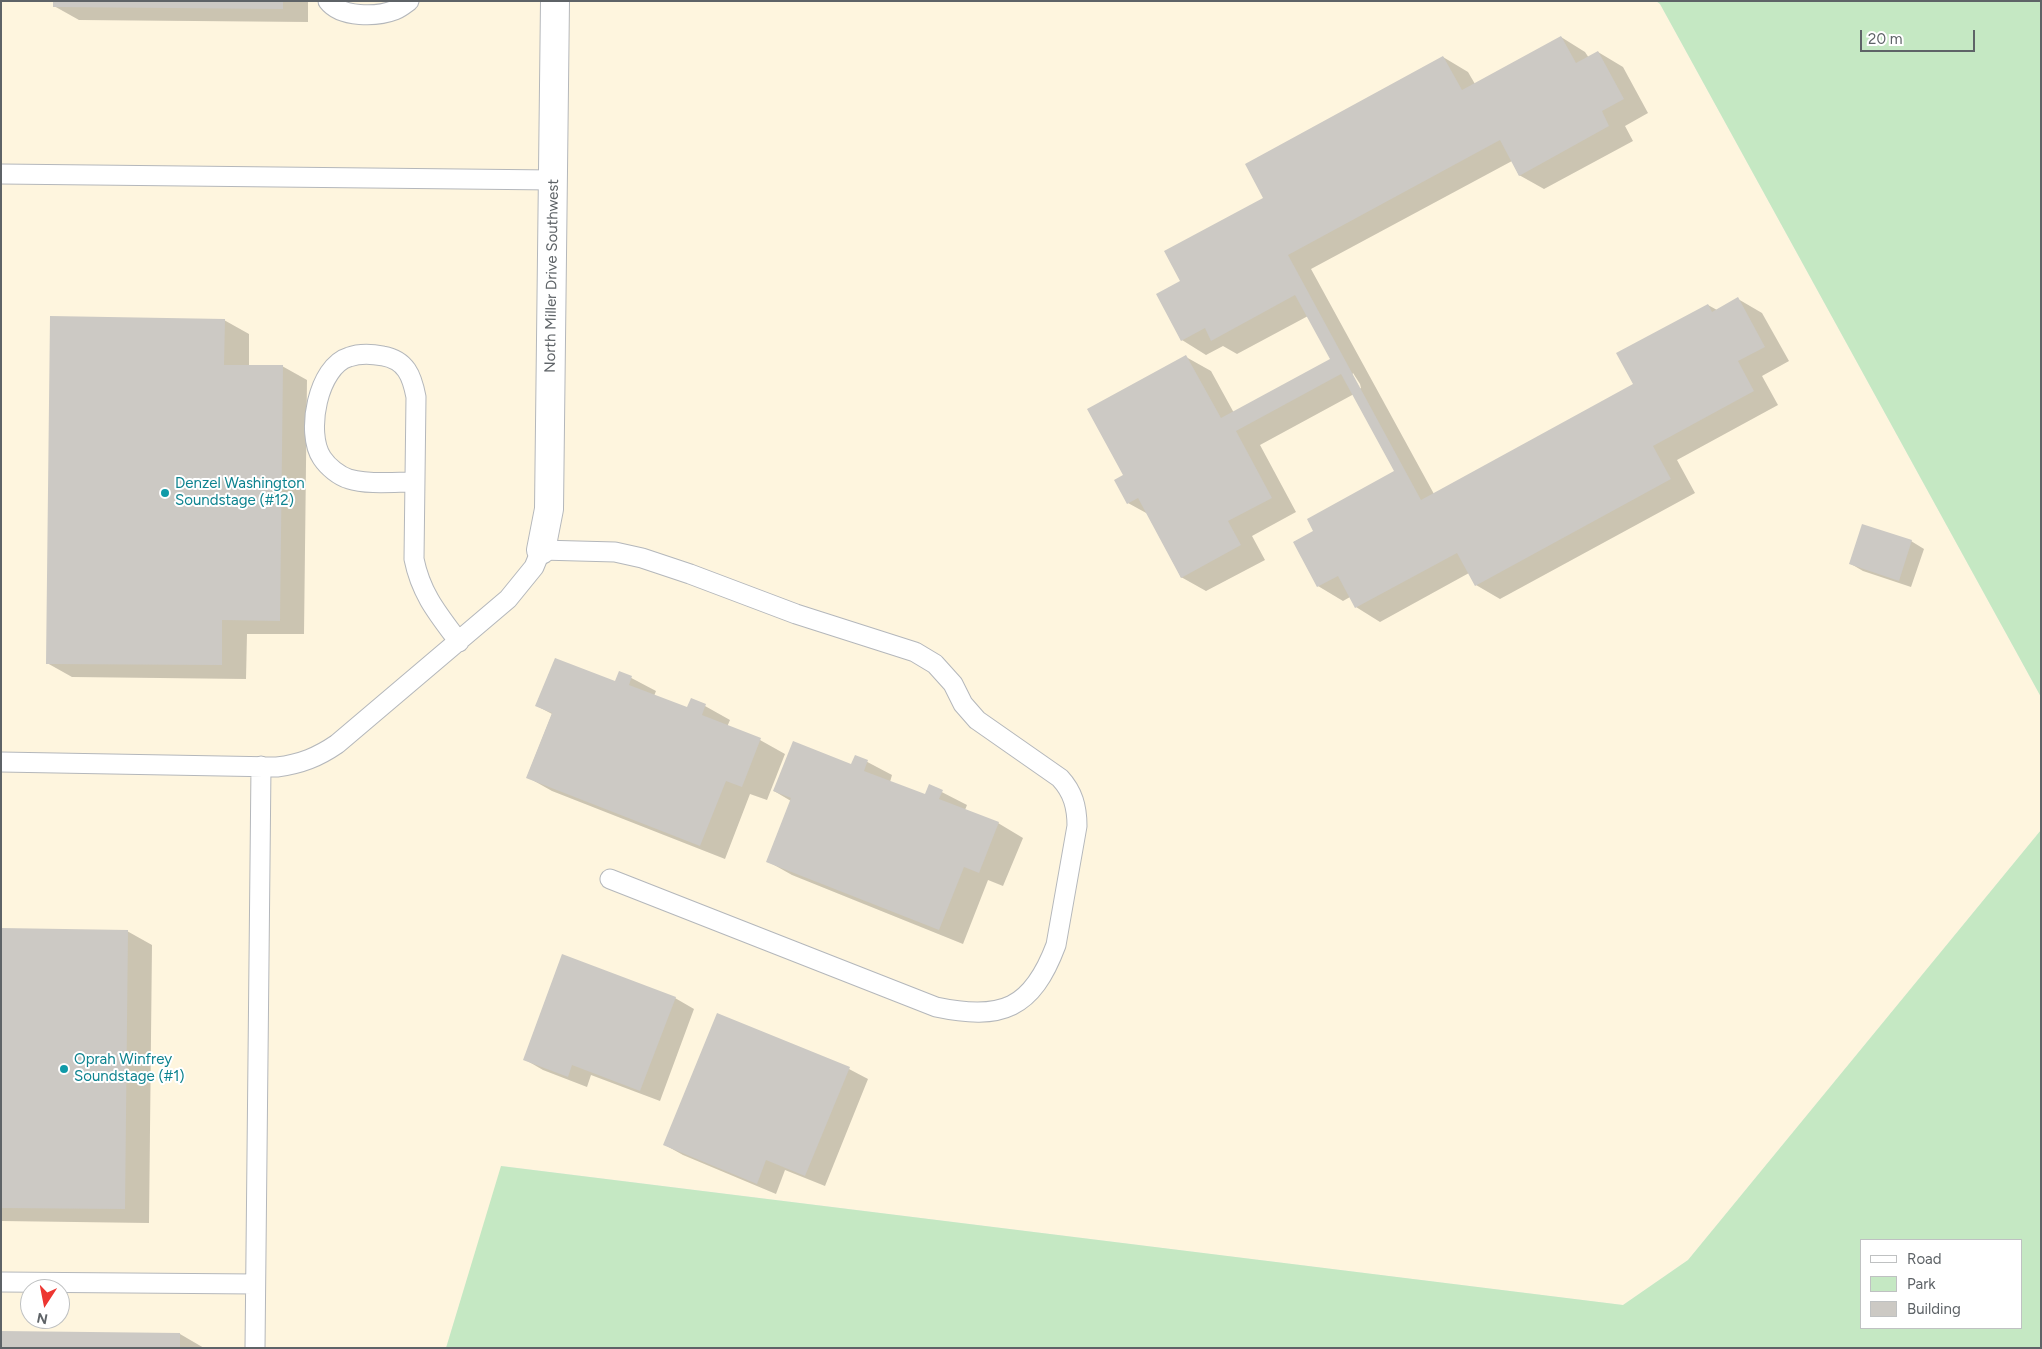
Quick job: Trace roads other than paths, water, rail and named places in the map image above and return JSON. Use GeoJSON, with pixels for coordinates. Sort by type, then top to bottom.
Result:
{"type":"FeatureCollection","features":[{"type":"Feature","properties":{"kind":"street","name":"North Miller Drive Southwest"},"geometry":{"type":"LineString","coordinates":[[541,550],[549,509],[555,1]]}},
{"type":"Feature","properties":{"kind":"lane"},"geometry":{"type":"LineString","coordinates":[[328,1],[343,11],[356,14],[382,14],[397,9],[409,1]]}},
{"type":"Feature","properties":{"kind":"lane"},"geometry":{"type":"LineString","coordinates":[[1,174],[553,180]]}},
{"type":"Feature","properties":{"kind":"lane"},"geometry":{"type":"LineString","coordinates":[[414,482],[349,479],[333,470],[321,457],[315,436],[315,415],[319,395],[326,378],[336,365],[348,357],[377,355],[392,358],[405,366],[412,380],[416,397],[414,559],[418,578],[428,598],[459,642]]}},
{"type":"Feature","properties":{"kind":"lane"},"geometry":{"type":"LineString","coordinates":[[1,762],[277,767],[297,764],[318,757],[459,642],[508,599],[523,583],[534,567],[541,550],[615,552],[642,558],[690,574],[796,614],[915,652],[935,664],[953,684],[963,704],[977,720],[1060,778],[1071,794],[1077,814],[1077,826],[1056,945],[1049,962],[1041,979],[1028,993],[1011,1007],[988,1013],[965,1013],[936,1007],[610,879]]}},
{"type":"Feature","properties":{"kind":"lane"},"geometry":{"type":"LineString","coordinates":[[255,1348],[261,766]]}},
{"type":"Feature","properties":{"kind":"lane"},"geometry":{"type":"LineString","coordinates":[[1,1282],[255,1284]]}},
{"type":"Feature","properties":{"kind":"place","name":"Denzel Washington Soundstage (#12)"},"geometry":{"type":"Point","coordinates":[165,493]}},
{"type":"Feature","properties":{"kind":"place","name":"Oprah Winfrey Soundstage (#1)"},"geometry":{"type":"Point","coordinates":[64,1069]}}]}
